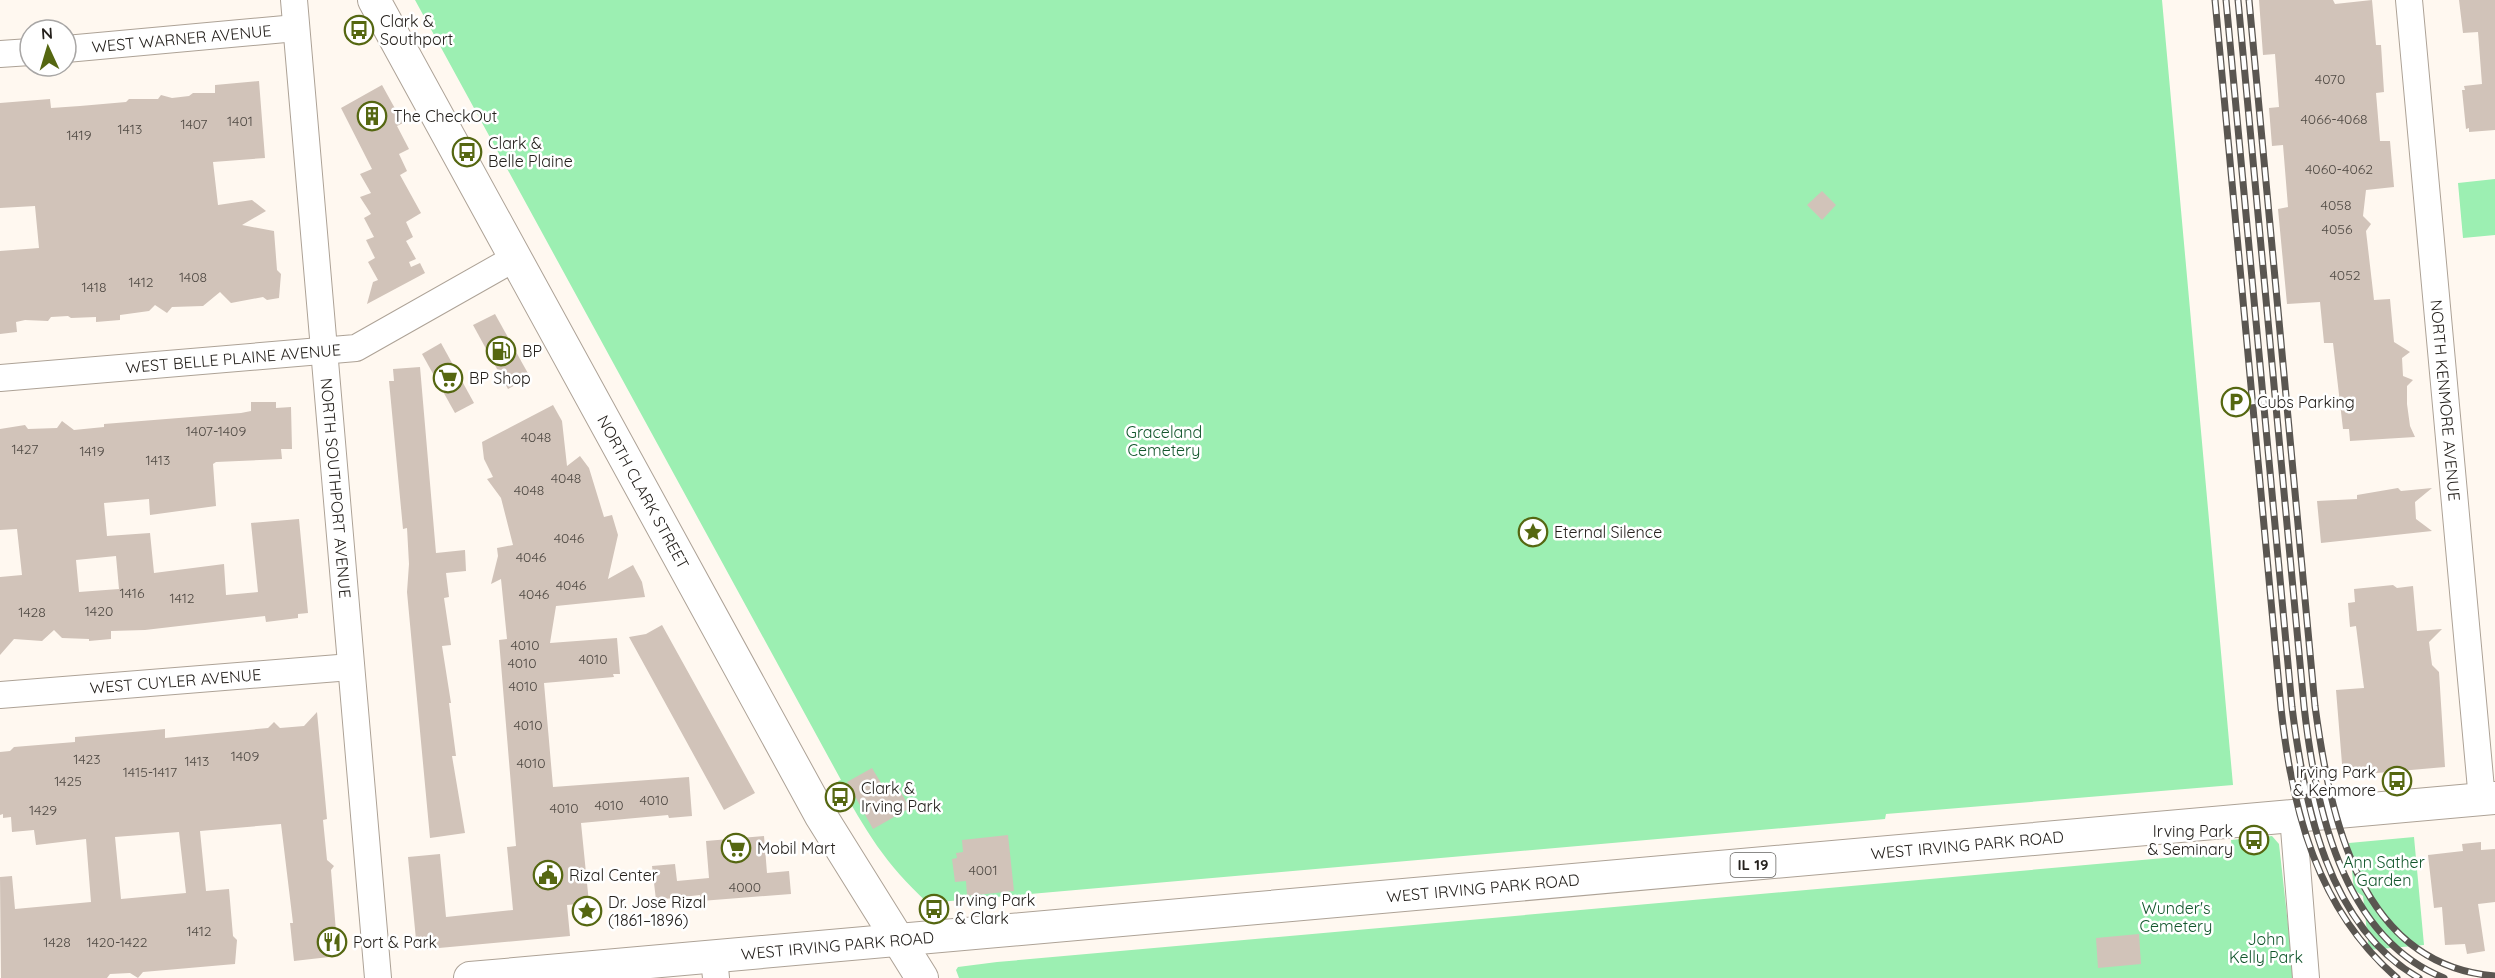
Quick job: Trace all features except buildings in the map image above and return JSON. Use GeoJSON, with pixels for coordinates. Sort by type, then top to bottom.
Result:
{"type":"FeatureCollection","features":[{"type":"Feature","properties":{"kind":"main road","name":"NORTH CLARK STREET"},"geometry":{"type":"LineString","coordinates":[[374,0],[821,816],[897,942],[922,978]]}},
{"type":"Feature","properties":{"kind":"main road","name":"WEST IRVING PARK ROAD"},"geometry":{"type":"LineString","coordinates":[[470,978],[715,968],[897,942],[2488,799]]}},
{"type":"Feature","properties":{"kind":"street","name":"NORTH SOUTHPORT AVENUE"},"geometry":{"type":"LineString","coordinates":[[294,0],[378,978]]}},
{"type":"Feature","properties":{"kind":"street","name":"NORTH KENMORE AVENUE"},"geometry":{"type":"LineString","coordinates":[[2409,0],[2488,799]]}},
{"type":"Feature","properties":{"kind":"street","name":"WEST WARNER AVENUE"},"geometry":{"type":"LineString","coordinates":[[78,48],[296,28]]}},
{"type":"Feature","properties":{"kind":"street"},"geometry":{"type":"LineString","coordinates":[[0,54],[18,53]]}},
{"type":"Feature","properties":{"kind":"street","name":"WEST BELLE PLAINE AVENUE"},"geometry":{"type":"LineString","coordinates":[[0,378],[356,348],[515,258]]}},
{"type":"Feature","properties":{"kind":"street","name":"WEST CUYLER AVENUE"},"geometry":{"type":"LineString","coordinates":[[0,695],[351,667]]}},
{"type":"Feature","properties":{"kind":"street"},"geometry":{"type":"LineString","coordinates":[[2293,816],[2306,978]]}},
{"type":"Feature","properties":{"kind":"green space","name":"Graceland Cemetery"},"geometry":{"type":"Polygon","coordinates":[[[415,0],[2162,0],[2233,785],[1886,814],[1885,819],[928,903],[888,860],[848,799],[838,781],[841,780],[415,0]]]}},
{"type":"Feature","properties":{"kind":"green space"},"geometry":{"type":"Polygon","coordinates":[[[2495,179],[2495,235],[2463,238],[2458,183],[2495,179]]]}},
{"type":"Feature","properties":{"kind":"green space","name":"Wunder's Cemetery"},"geometry":{"type":"Polygon","coordinates":[[[2272,836],[2279,844],[2294,978],[959,978],[956,970],[958,967],[997,962],[2232,852],[2231,840],[2272,836]]]}},
{"type":"Feature","properties":{"kind":"green space","name":"Ann Sather Garden"},"geometry":{"type":"Polygon","coordinates":[[[2414,837],[2424,945],[2369,950],[2363,896],[2354,890],[2349,843],[2414,837]]]}},
{"type":"Feature","properties":{"kind":"railway"},"geometry":{"type":"LineString","coordinates":[[2215,0],[2281,708],[2293,784],[2301,820],[2328,889],[2347,921],[2369,951],[2397,978]]}},
{"type":"Feature","properties":{"kind":"railway"},"geometry":{"type":"LineString","coordinates":[[2226,0],[2292,707],[2304,783],[2313,821],[2342,895],[2362,927],[2388,955],[2419,978]]}},
{"type":"Feature","properties":{"kind":"railway"},"geometry":{"type":"LineString","coordinates":[[2238,0],[2304,706],[2316,784],[2326,824],[2357,900],[2380,932],[2409,959],[2444,978]]}},
{"type":"Feature","properties":{"kind":"railway"},"geometry":{"type":"LineString","coordinates":[[2249,0],[2315,706],[2330,793],[2343,837],[2360,878],[2382,915],[2412,945],[2449,966],[2495,976]]}},
{"type":"Feature","properties":{"kind":"place","name":"Clark & Southport"},"geometry":{"type":"Point","coordinates":[359,30]}},
{"type":"Feature","properties":{"kind":"place","name":"The CheckOut"},"geometry":{"type":"Point","coordinates":[372,116]}},
{"type":"Feature","properties":{"kind":"place","name":"Clark & Belle Plaine"},"geometry":{"type":"Point","coordinates":[467,152]}},
{"type":"Feature","properties":{"kind":"place","name":"BP"},"geometry":{"type":"Point","coordinates":[501,351]}},
{"type":"Feature","properties":{"kind":"place","name":"BP Shop"},"geometry":{"type":"Point","coordinates":[448,378]}},
{"type":"Feature","properties":{"kind":"place","name":"Cubs Parking"},"geometry":{"type":"Point","coordinates":[2236,402]}},
{"type":"Feature","properties":{"kind":"place","name":"Eternal Silence"},"geometry":{"type":"Point","coordinates":[1533,532]}},
{"type":"Feature","properties":{"kind":"place","name":"Irving Park & Kenmore"},"geometry":{"type":"Point","coordinates":[2397,781]}},
{"type":"Feature","properties":{"kind":"place","name":"Clark & Irving Park"},"geometry":{"type":"Point","coordinates":[840,797]}},
{"type":"Feature","properties":{"kind":"place","name":"Irving Park & Seminary"},"geometry":{"type":"Point","coordinates":[2254,840]}},
{"type":"Feature","properties":{"kind":"place","name":"Mobil Mart"},"geometry":{"type":"Point","coordinates":[736,848]}},
{"type":"Feature","properties":{"kind":"place","name":"Rizal Center"},"geometry":{"type":"Point","coordinates":[548,875]}},
{"type":"Feature","properties":{"kind":"place","name":"Irving Park & Clark"},"geometry":{"type":"Point","coordinates":[934,909]}},
{"type":"Feature","properties":{"kind":"place","name":"Dr. Jose Rizal (1861–1896)"},"geometry":{"type":"Point","coordinates":[587,911]}},
{"type":"Feature","properties":{"kind":"place","name":"Port & Park"},"geometry":{"type":"Point","coordinates":[332,942]}},
{"type":"Feature","properties":{"kind":"park label","name":"John Kelly Park"},"geometry":{"type":"Point","coordinates":[2266,948]}}]}
